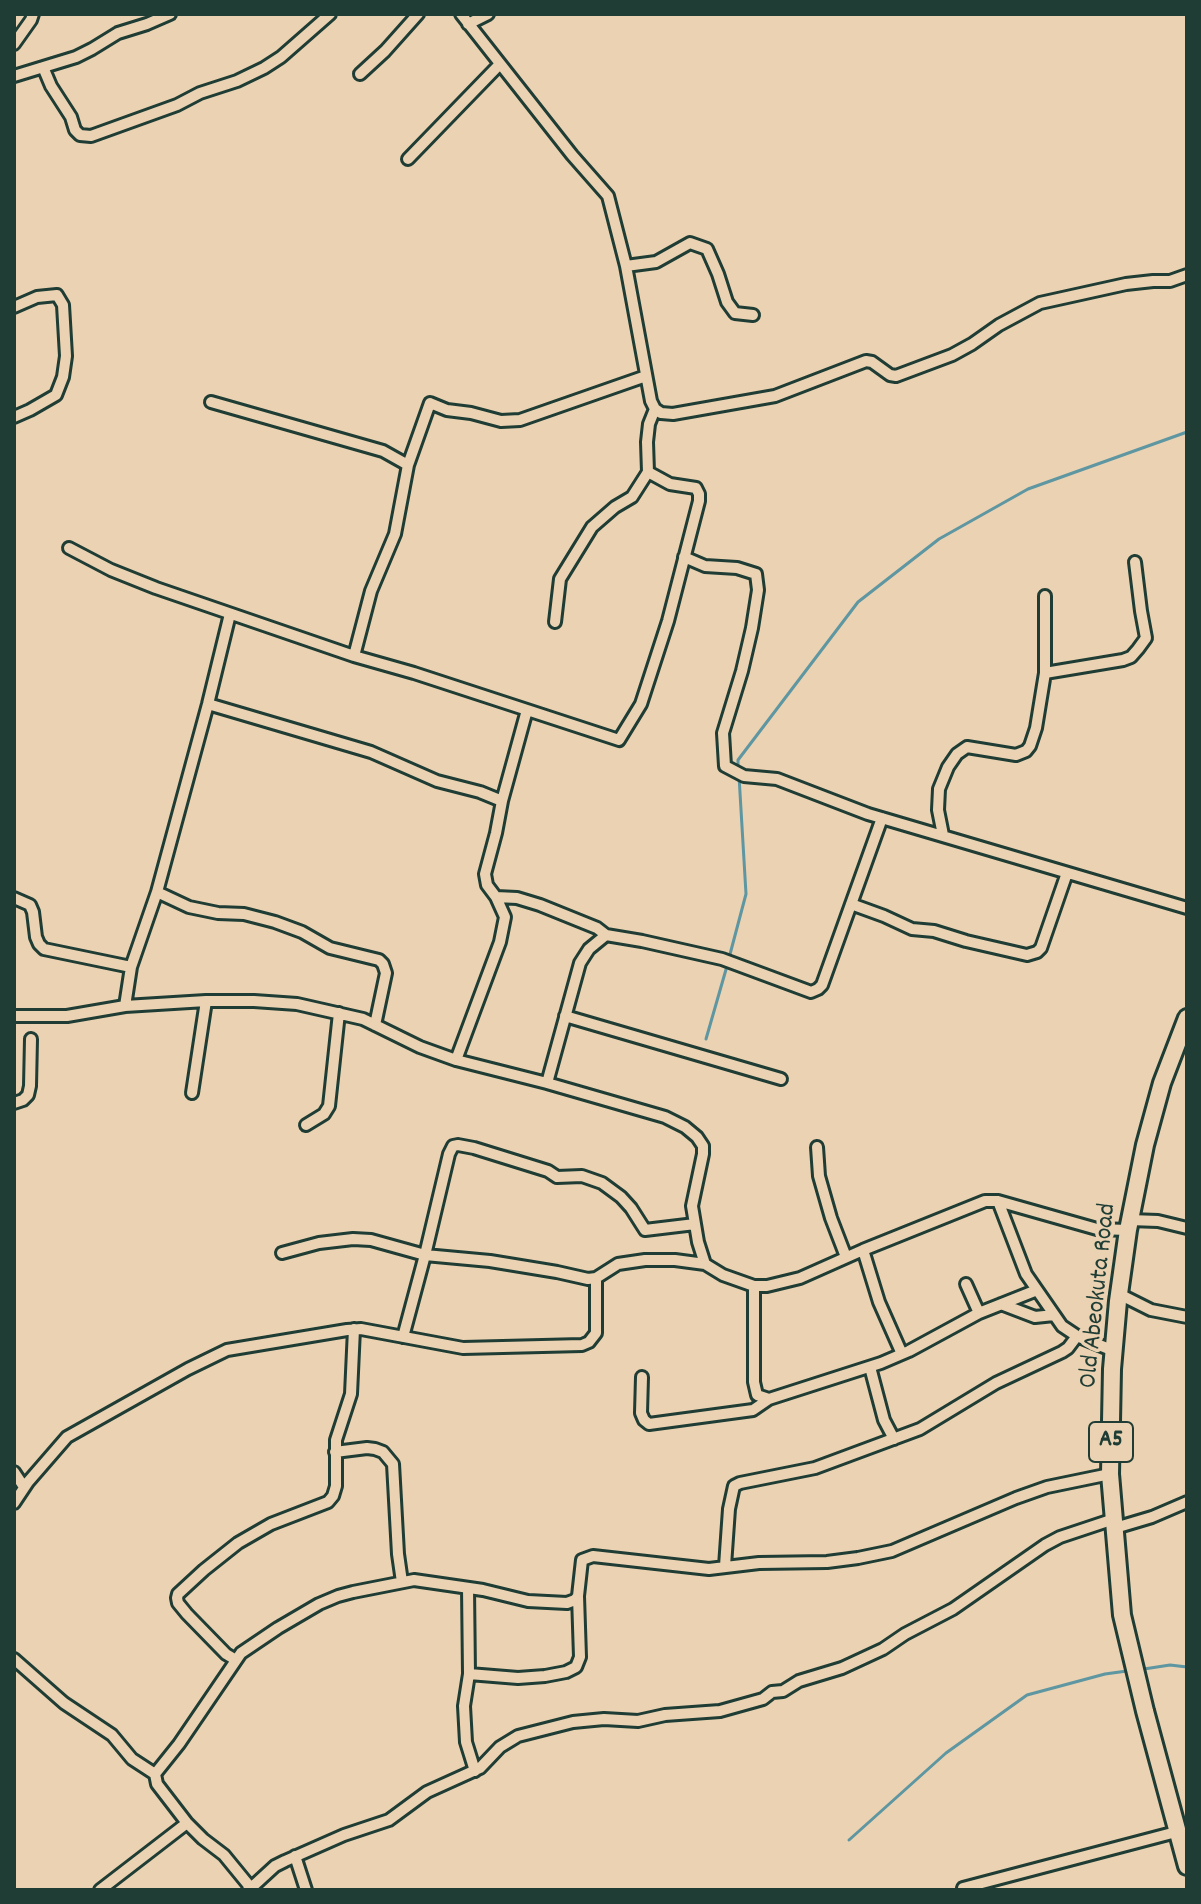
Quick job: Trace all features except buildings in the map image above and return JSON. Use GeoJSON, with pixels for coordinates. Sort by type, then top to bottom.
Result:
{"type":"FeatureCollection","features":[{"type":"Feature","properties":{"kind":"highway","name":"Old Abeokuta Road"},"geometry":{"type":"LineString","coordinates":[[1187,1018],[1162,1083],[1145,1145],[1129,1225],[1114,1351],[1110,1474],[1122,1615],[1187,1866]]}},
{"type":"Feature","properties":{"kind":"street"},"geometry":{"type":"LineString","coordinates":[[14,44],[33,14]]}},
{"type":"Feature","properties":{"kind":"street"},"geometry":{"type":"LineString","coordinates":[[14,76],[84,53],[127,29],[170,14]]}},
{"type":"Feature","properties":{"kind":"street"},"geometry":{"type":"LineString","coordinates":[[43,67],[75,130],[80,135],[91,136],[177,105],[264,68],[330,14]]}},
{"type":"Feature","properties":{"kind":"street"},"geometry":{"type":"LineString","coordinates":[[360,74],[418,14]]}},
{"type":"Feature","properties":{"kind":"street"},"geometry":{"type":"LineString","coordinates":[[461,14],[608,196],[626,266],[651,401],[661,413],[673,414],[775,396],[866,361],[896,376],[952,355],[1040,303],[1126,284],[1170,281],[1187,275]]}},
{"type":"Feature","properties":{"kind":"street"},"geometry":{"type":"LineString","coordinates":[[468,24],[488,14]]}},
{"type":"Feature","properties":{"kind":"street"},"geometry":{"type":"LineString","coordinates":[[408,159],[500,64]]}},
{"type":"Feature","properties":{"kind":"street"},"geometry":{"type":"LineString","coordinates":[[626,266],[656,262],[690,243],[707,249],[727,302],[735,313],[753,315]]}},
{"type":"Feature","properties":{"kind":"street"},"geometry":{"type":"LineString","coordinates":[[14,307],[37,297],[57,295],[63,305],[66,356],[56,395],[14,417]]}},
{"type":"Feature","properties":{"kind":"street"},"geometry":{"type":"LineString","coordinates":[[354,656],[371,591],[395,534],[408,465],[430,403],[447,410],[501,421],[520,420],[646,376]]}},
{"type":"Feature","properties":{"kind":"street"},"geometry":{"type":"LineString","coordinates":[[211,402],[383,451],[408,465]]}},
{"type":"Feature","properties":{"kind":"street"},"geometry":{"type":"LineString","coordinates":[[555,622],[560,579],[592,527],[632,497],[648,472],[649,424],[655,409]]}},
{"type":"Feature","properties":{"kind":"street"},"geometry":{"type":"LineString","coordinates":[[69,548],[111,570],[230,614],[619,740],[641,704],[668,621],[699,501],[699,491],[690,486],[670,484],[648,472]]}},
{"type":"Feature","properties":{"kind":"street"},"geometry":{"type":"LineString","coordinates":[[684,557],[705,566],[737,568],[756,574],[758,590],[752,628],[723,733],[725,766],[744,776],[777,779],[882,818],[1187,908]]}},
{"type":"Feature","properties":{"kind":"street"},"geometry":{"type":"LineString","coordinates":[[1045,673],[1123,660],[1138,649],[1146,638],[1135,562]]}},
{"type":"Feature","properties":{"kind":"street"},"geometry":{"type":"LineString","coordinates":[[943,835],[938,810],[939,789],[957,754],[967,747],[1016,755],[1030,746],[1045,673],[1045,596]]}},
{"type":"Feature","properties":{"kind":"street"},"geometry":{"type":"LineString","coordinates":[[125,1006],[131,967],[157,892],[230,614]]}},
{"type":"Feature","properties":{"kind":"street"},"geometry":{"type":"LineString","coordinates":[[208,704],[371,752],[437,781],[502,801]]}},
{"type":"Feature","properties":{"kind":"street"},"geometry":{"type":"LineString","coordinates":[[456,1060],[500,942],[505,917],[487,885],[485,874],[527,710]]}},
{"type":"Feature","properties":{"kind":"street"},"geometry":{"type":"LineString","coordinates":[[496,897],[517,898],[540,905],[597,928],[606,935],[722,959],[811,992],[822,985],[882,818]]}},
{"type":"Feature","properties":{"kind":"street"},"geometry":{"type":"LineString","coordinates":[[851,904],[912,929],[934,931],[1027,955],[1041,948],[1067,873]]}},
{"type":"Feature","properties":{"kind":"street"},"geometry":{"type":"LineString","coordinates":[[157,892],[189,907],[244,914],[275,922],[302,932],[330,948],[379,960],[386,973],[375,1025]]}},
{"type":"Feature","properties":{"kind":"street"},"geometry":{"type":"LineString","coordinates":[[14,898],[30,905],[36,937],[44,949],[131,967]]}},
{"type":"Feature","properties":{"kind":"street"},"geometry":{"type":"LineString","coordinates":[[547,1083],[580,963],[589,949],[606,935]]}},
{"type":"Feature","properties":{"kind":"street"},"geometry":{"type":"LineString","coordinates":[[192,1093],[206,1001]]}},
{"type":"Feature","properties":{"kind":"street"},"geometry":{"type":"LineString","coordinates":[[14,1016],[67,1016],[125,1006],[206,1001],[297,1004],[363,1019],[420,1047],[456,1060],[665,1117],[685,1127],[703,1146],[692,1206],[705,1264]]}},
{"type":"Feature","properties":{"kind":"street"},"geometry":{"type":"LineString","coordinates":[[306,1125],[324,1114],[329,1106],[339,1013]]}},
{"type":"Feature","properties":{"kind":"street"},"geometry":{"type":"LineString","coordinates":[[565,1016],[781,1079]]}},
{"type":"Feature","properties":{"kind":"street"},"geometry":{"type":"LineString","coordinates":[[14,1103],[28,1095],[31,1039]]}},
{"type":"Feature","properties":{"kind":"street"},"geometry":{"type":"LineString","coordinates":[[403,1337],[453,1146],[474,1148],[548,1171],[557,1177],[582,1176],[602,1183],[621,1197],[645,1230],[695,1224]]}},
{"type":"Feature","properties":{"kind":"street"},"geometry":{"type":"LineString","coordinates":[[817,1147],[819,1176],[846,1257]]}},
{"type":"Feature","properties":{"kind":"street"},"geometry":{"type":"LineString","coordinates":[[282,1253],[319,1243],[371,1240],[425,1255],[490,1261],[588,1279],[596,1278],[618,1264],[675,1260],[705,1264],[723,1275],[754,1286],[767,1286],[800,1278],[985,1201],[998,1201],[1097,1229],[1158,1221],[1187,1228]]}},
{"type":"Feature","properties":{"kind":"street"},"geometry":{"type":"LineString","coordinates":[[998,1201],[1026,1274],[1062,1326],[1077,1336],[1114,1351]]}},
{"type":"Feature","properties":{"kind":"street"},"geometry":{"type":"LineString","coordinates":[[863,1250],[879,1302],[902,1354]]}},
{"type":"Feature","properties":{"kind":"street"},"geometry":{"type":"LineString","coordinates":[[14,1503],[67,1437],[227,1350],[354,1329],[463,1348],[582,1345],[596,1333],[596,1278]]}},
{"type":"Feature","properties":{"kind":"street"},"geometry":{"type":"LineString","coordinates":[[966,1284],[979,1313]]}},
{"type":"Feature","properties":{"kind":"street"},"geometry":{"type":"LineString","coordinates":[[754,1286],[754,1382],[757,1395],[769,1399]]}},
{"type":"Feature","properties":{"kind":"street"},"geometry":{"type":"LineString","coordinates":[[642,1377],[641,1413],[649,1424],[753,1410],[769,1399],[902,1354],[979,1313],[1037,1290]]}},
{"type":"Feature","properties":{"kind":"street"},"geometry":{"type":"LineString","coordinates":[[1119,1294],[1151,1310],[1187,1317]]}},
{"type":"Feature","properties":{"kind":"street"},"geometry":{"type":"LineString","coordinates":[[1022,1313],[1023,1296]]}},
{"type":"Feature","properties":{"kind":"street"},"geometry":{"type":"LineString","coordinates":[[1001,1304],[1035,1317],[1054,1315]]}},
{"type":"Feature","properties":{"kind":"street"},"geometry":{"type":"LineString","coordinates":[[236,1660],[226,1654],[187,1614],[178,1603],[178,1594],[238,1543],[271,1524],[328,1502],[333,1496],[336,1486],[336,1440],[351,1394],[354,1329]]}},
{"type":"Feature","properties":{"kind":"street"},"geometry":{"type":"LineString","coordinates":[[725,1566],[734,1486],[815,1468],[920,1429],[996,1383],[1062,1352],[1077,1336]]}},
{"type":"Feature","properties":{"kind":"street"},"geometry":{"type":"LineString","coordinates":[[870,1367],[884,1420],[894,1439]]}},
{"type":"Feature","properties":{"kind":"street"},"geometry":{"type":"LineString","coordinates":[[335,1452],[375,1449],[383,1452],[393,1464],[402,1582]]}},
{"type":"Feature","properties":{"kind":"street"},"geometry":{"type":"LineString","coordinates":[[14,1472],[24,1487]]}},
{"type":"Feature","properties":{"kind":"street"},"geometry":{"type":"LineString","coordinates":[[469,1674],[545,1676],[576,1667],[580,1657],[578,1596],[581,1565],[587,1557],[614,1557],[709,1569],[827,1562],[880,1554],[1047,1487],[1110,1474]]}},
{"type":"Feature","properties":{"kind":"street"},"geometry":{"type":"LineString","coordinates":[[14,1659],[64,1703],[118,1741],[132,1759],[155,1774],[157,1784],[187,1823],[224,1855],[250,1889],[275,1866],[295,1856],[389,1820],[427,1792],[475,1771],[508,1741],[529,1732],[573,1722],[604,1719],[638,1721],[665,1715],[720,1711],[763,1699],[772,1692],[783,1691],[799,1681],[842,1668],[883,1649],[953,1609],[1060,1537],[1152,1517],[1187,1502]]}},
{"type":"Feature","properties":{"kind":"street"},"geometry":{"type":"LineString","coordinates":[[155,1774],[241,1653],[266,1635],[338,1596],[414,1580],[528,1601],[567,1603],[578,1596]]}},
{"type":"Feature","properties":{"kind":"street"},"geometry":{"type":"LineString","coordinates":[[468,1588],[469,1674],[464,1706],[466,1742],[475,1771]]}},
{"type":"Feature","properties":{"kind":"street"},"geometry":{"type":"LineString","coordinates":[[100,1890],[187,1823]]}},
{"type":"Feature","properties":{"kind":"street"},"geometry":{"type":"LineString","coordinates":[[963,1888],[1176,1832]]}},
{"type":"Feature","properties":{"kind":"street"},"geometry":{"type":"LineString","coordinates":[[295,1856],[306,1890]]}},
{"type":"Feature","properties":{"kind":"waterway"},"geometry":{"type":"LineString","coordinates":[[738,769],[738,760],[858,602],[939,539],[1028,489],[1187,432]]}},
{"type":"Feature","properties":{"kind":"waterway"},"geometry":{"type":"LineString","coordinates":[[729,958],[746,894],[739,776]]}},
{"type":"Feature","properties":{"kind":"waterway"},"geometry":{"type":"LineString","coordinates":[[706,1039],[727,966]]}},
{"type":"Feature","properties":{"kind":"waterway"},"geometry":{"type":"LineString","coordinates":[[1144,1669],[1170,1665],[1187,1667]]}},
{"type":"Feature","properties":{"kind":"waterway"},"geometry":{"type":"LineString","coordinates":[[849,1840],[946,1753],[1027,1695],[1127,1671]]}}]}
